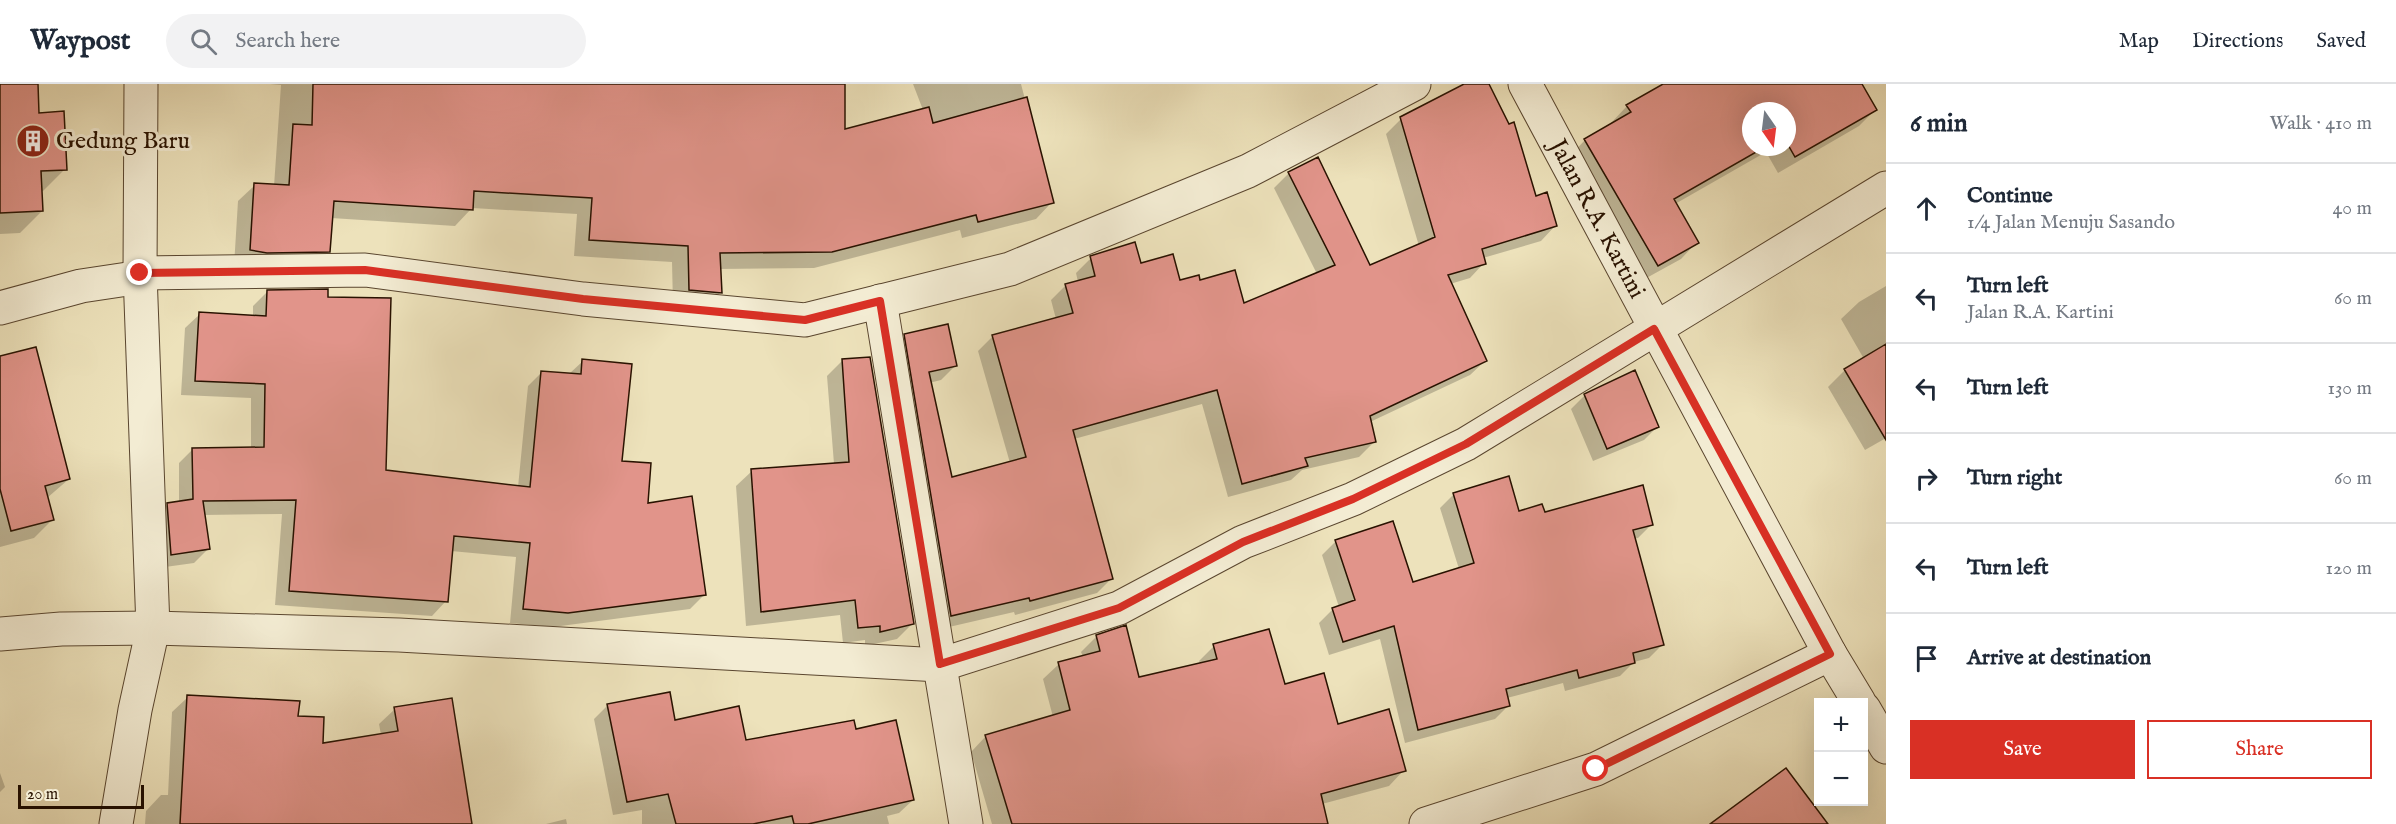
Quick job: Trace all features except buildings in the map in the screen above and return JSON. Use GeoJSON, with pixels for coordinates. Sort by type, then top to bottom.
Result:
{"type":"FeatureCollection","features":[{"type":"Feature","properties":{"kind":"street"},"geometry":{"type":"LineString","coordinates":[[116,824],[135,710],[153,628],[140,275],[141,84]]}},
{"type":"Feature","properties":{"kind":"street"},"geometry":{"type":"LineString","coordinates":[[0,308],[81,286],[140,275],[365,270],[583,299],[805,320],[1010,269],[1248,171],[1414,84]]}},
{"type":"Feature","properties":{"kind":"street","name":"Jalan R.A. Kartini"},"geometry":{"type":"LineString","coordinates":[[1524,84],[1830,654],[1857,698]]}},
{"type":"Feature","properties":{"kind":"street"},"geometry":{"type":"LineString","coordinates":[[0,634],[61,629],[153,628],[399,635],[940,664],[1119,608],[1243,542],[1353,499],[1466,444],[1886,188]]}},
{"type":"Feature","properties":{"kind":"street"},"geometry":{"type":"LineString","coordinates":[[880,301],[966,824]]}},
{"type":"Feature","properties":{"kind":"street"},"geometry":{"type":"LineString","coordinates":[[1426,824],[1596,769],[1830,654]]}},
{"type":"Feature","properties":{"kind":"street"},"geometry":{"type":"LineString","coordinates":[[1868,717],[1886,747]]}},
{"type":"Feature","properties":{"kind":"place","name":"Gedung Baru"},"geometry":{"type":"Point","coordinates":[33,141]}},
{"type":"Feature","properties":{"kind":"route"},"geometry":{"type":"LineString","coordinates":[[140,273],[365,270],[583,299],[805,320],[880,301],[940,664],[1119,608],[1243,542],[1353,499],[1466,444],[1654,329],[1830,654],[1596,769]]}}]}
